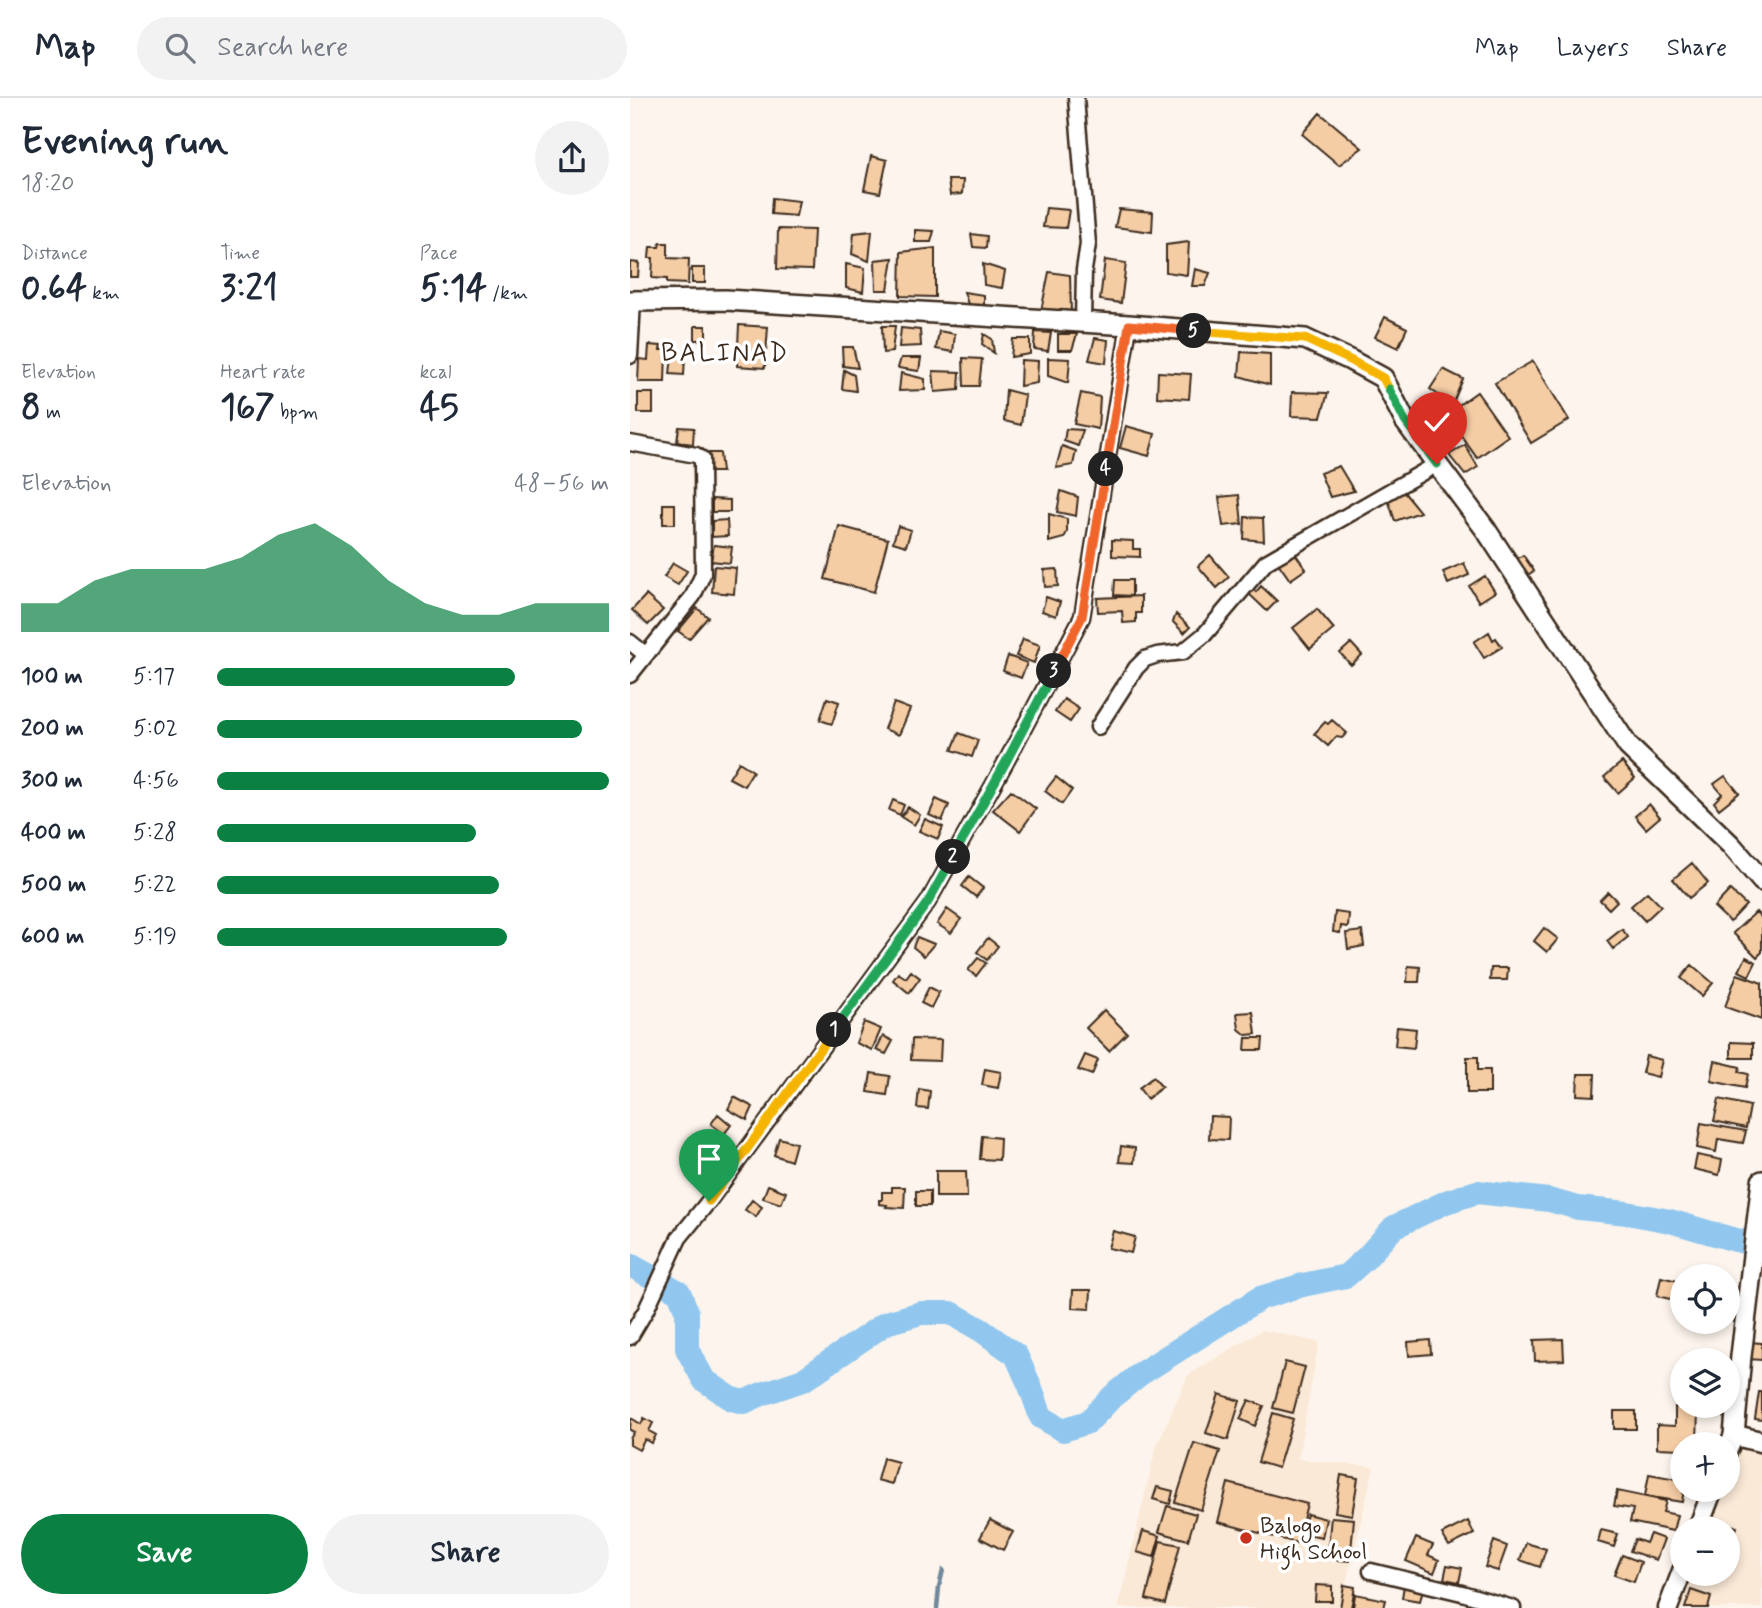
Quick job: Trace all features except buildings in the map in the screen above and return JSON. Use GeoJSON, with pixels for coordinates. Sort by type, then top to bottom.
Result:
{"type":"FeatureCollection","features":[{"type":"Feature","properties":{"kind":"main road"},"geometry":{"type":"LineString","coordinates":[[631,301],[726,300],[1129,325],[1305,339],[1350,360],[1383,378],[1405,421],[1486,530],[1628,746],[1731,845],[1762,881]]}},
{"type":"Feature","properties":{"kind":"main road"},"geometry":{"type":"LineString","coordinates":[[1732,1432],[1762,1181]]}},
{"type":"Feature","properties":{"kind":"main road"},"geometry":{"type":"LineString","coordinates":[[1740,1443],[1762,1442]]}},
{"type":"Feature","properties":{"kind":"street"},"geometry":{"type":"LineString","coordinates":[[1076,98],[1088,244],[1084,270],[1083,323]]}},
{"type":"Feature","properties":{"kind":"street"},"geometry":{"type":"LineString","coordinates":[[630,356],[631,301]]}},
{"type":"Feature","properties":{"kind":"street"},"geometry":{"type":"LineString","coordinates":[[630,1337],[646,1310],[679,1238],[928,902],[1082,617],[1129,325]]}},
{"type":"Feature","properties":{"kind":"street"},"geometry":{"type":"LineString","coordinates":[[630,443],[696,455],[702,459],[703,573],[693,596],[630,675]]}},
{"type":"Feature","properties":{"kind":"street"},"geometry":{"type":"LineString","coordinates":[[1098,727],[1136,668],[1145,659],[1182,653],[1205,634],[1266,562],[1437,464]]}},
{"type":"Feature","properties":{"kind":"street"},"geometry":{"type":"LineString","coordinates":[[630,642],[646,655]]}},
{"type":"Feature","properties":{"kind":"street"},"geometry":{"type":"LineString","coordinates":[[1371,1571],[1513,1608]]}},
{"type":"Feature","properties":{"kind":"street"},"geometry":{"type":"LineString","coordinates":[[1668,1608],[1676,1586]]}},
{"type":"Feature","properties":{"kind":"shaded area","name":"Balogo High School"},"geometry":{"type":"Polygon","coordinates":[[[1262,1330],[1319,1342],[1298,1459],[1374,1467],[1340,1608],[1118,1608],[1156,1447],[1188,1375],[1262,1330]]]}},
{"type":"Feature","properties":{"kind":"shaded area"},"geometry":{"type":"Polygon","coordinates":[[[1740,1445],[1762,1451],[1762,1608],[1678,1608],[1686,1586],[1740,1586],[1740,1516],[1713,1516],[1718,1502],[1740,1502],[1740,1445]]]}},
{"type":"Feature","properties":{"kind":"waterway"},"geometry":{"type":"LineString","coordinates":[[630,1265],[679,1292],[687,1312],[687,1349],[704,1380],[732,1399],[744,1402],[803,1380],[886,1323],[921,1313],[951,1313],[1016,1355],[1041,1417],[1063,1430],[1088,1422],[1140,1374],[1260,1298],[1346,1276],[1394,1227],[1446,1202],[1477,1192],[1549,1200],[1578,1208],[1670,1221],[1762,1246]]}},
{"type":"Feature","properties":{"kind":"waterway"},"geometry":{"type":"LineString","coordinates":[[937,1608],[943,1570]]}},
{"type":"Feature","properties":{"kind":"place","name":"Balogo High School"},"geometry":{"type":"Point","coordinates":[1246,1538]}},
{"type":"Feature","properties":{"kind":"district","name":"BALINAD"},"geometry":{"type":"Point","coordinates":[725,352]}},
{"type":"Feature","properties":{"kind":"route"},"geometry":{"type":"LineString","coordinates":[[709,1201],[928,902],[1082,617],[1129,325],[1305,339],[1383,378],[1405,421],[1437,464]]}}]}
